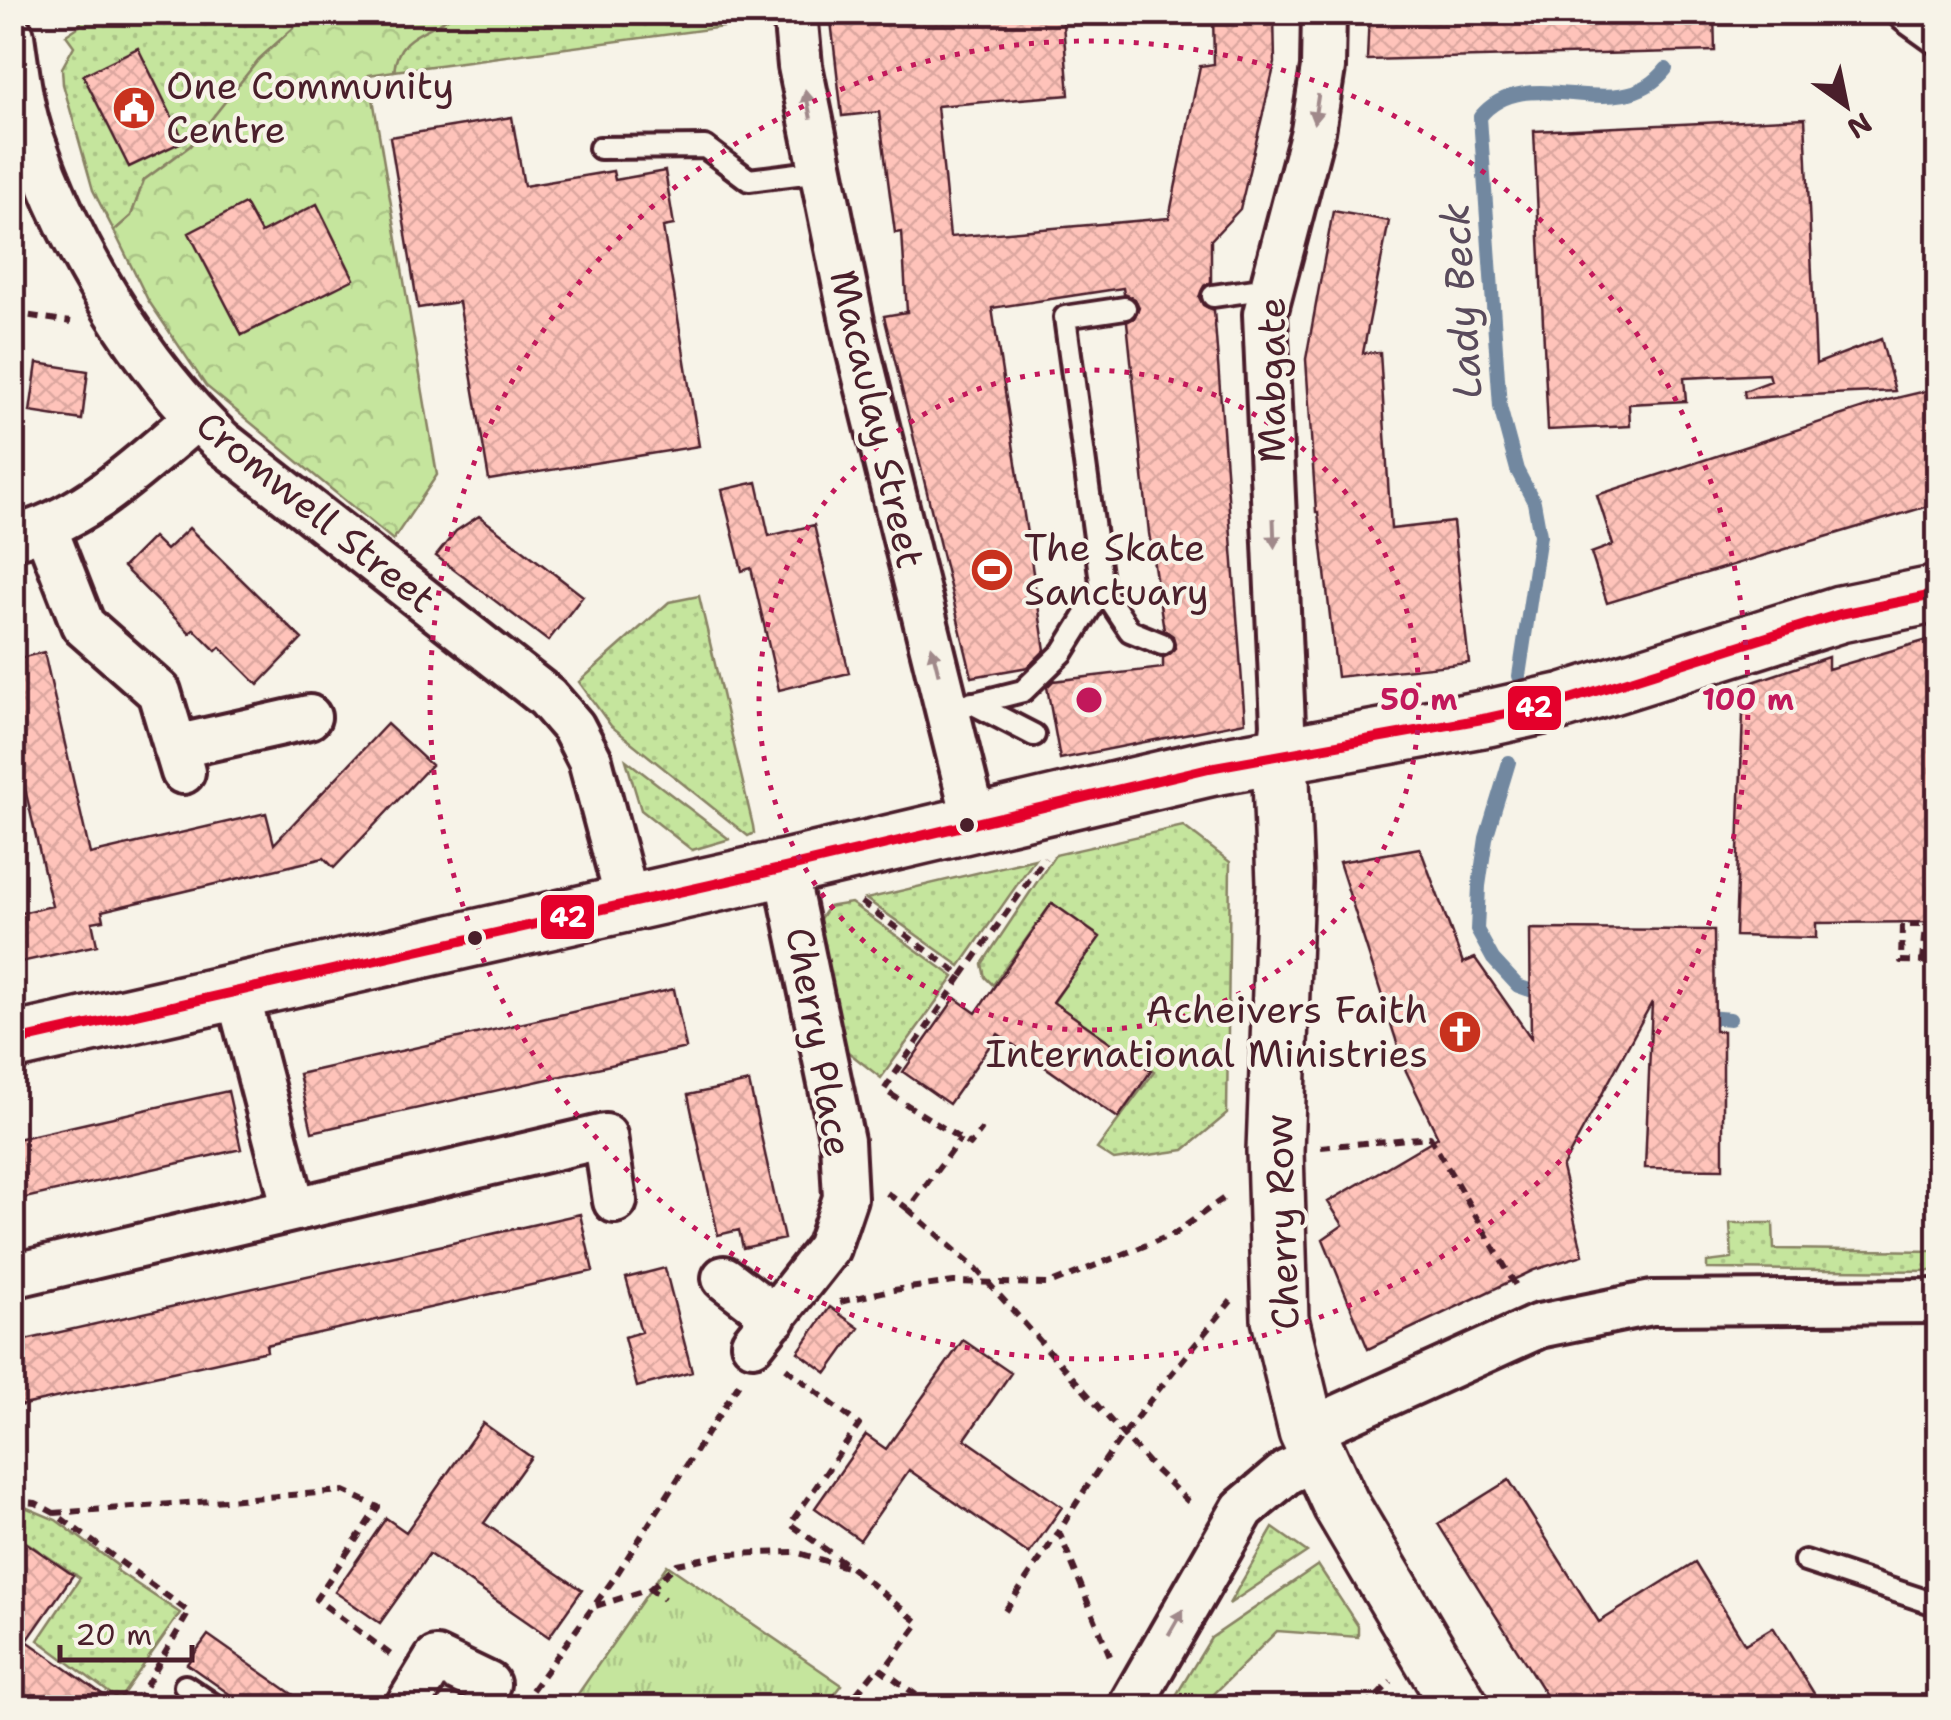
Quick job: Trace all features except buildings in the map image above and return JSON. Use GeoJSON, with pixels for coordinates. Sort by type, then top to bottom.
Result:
{"type":"FeatureCollection","features":[{"type":"Feature","properties":{"kind":"street","name":"Macaulay Street"},"geometry":{"type":"LineString","coordinates":[[794,12],[800,66],[856,341],[960,707],[976,822]]}},
{"type":"Feature","properties":{"kind":"street","name":"Mabgate"},"geometry":{"type":"LineString","coordinates":[[1280,753],[1284,724],[1264,314],[1313,132],[1323,68],[1324,12]]}},
{"type":"Feature","properties":{"kind":"street"},"geometry":{"type":"LineString","coordinates":[[1910,12],[1938,32]]}},
{"type":"Feature","properties":{"kind":"street","name":"Cromwell Street"},"geometry":{"type":"LineString","coordinates":[[12,36],[31,138],[55,198],[120,317],[196,418],[222,442],[547,697],[573,728],[590,760],[628,903]]}},
{"type":"Feature","properties":{"kind":"street"},"geometry":{"type":"LineString","coordinates":[[196,418],[96,502],[29,534],[83,625],[159,692],[179,759],[309,717]]}},
{"type":"Feature","properties":{"kind":"street"},"geometry":{"type":"LineString","coordinates":[[1840,614],[1938,569]]}},
{"type":"Feature","properties":{"kind":"street"},"geometry":{"type":"LineString","coordinates":[[12,1042],[1280,753],[1488,718],[1564,701],[1840,614],[1938,594]]}},
{"type":"Feature","properties":{"kind":"street","name":"Cherry Row"},"geometry":{"type":"LineString","coordinates":[[1280,753],[1285,883],[1274,1151],[1280,1319],[1313,1444],[1383,1581],[1461,1708]]}},
{"type":"Feature","properties":{"kind":"street","name":"Cherry Place"},"geometry":{"type":"LineString","coordinates":[[773,1318],[828,1248],[845,1198],[835,1105],[784,868]]}},
{"type":"Feature","properties":{"kind":"street"},"geometry":{"type":"LineString","coordinates":[[237,991],[294,1209]]}},
{"type":"Feature","properties":{"kind":"street"},"geometry":{"type":"LineString","coordinates":[[12,1276],[605,1136],[615,1201]]}},
{"type":"Feature","properties":{"kind":"street"},"geometry":{"type":"LineString","coordinates":[[724,1278],[773,1318]]}},
{"type":"Feature","properties":{"kind":"street"},"geometry":{"type":"LineString","coordinates":[[1129,1708],[1243,1509],[1313,1444],[1513,1337],[1558,1322],[1652,1303],[1938,1301]]}},
{"type":"Feature","properties":{"kind":"street"},"geometry":{"type":"LineString","coordinates":[[415,1694],[436,1659],[488,1684]]}},
{"type":"Feature","properties":{"kind":"lane"},"geometry":{"type":"LineString","coordinates":[[600,148],[704,148],[748,180],[821,171]]}},
{"type":"Feature","properties":{"kind":"lane"},"geometry":{"type":"LineString","coordinates":[[1213,296],[1270,288]]}},
{"type":"Feature","properties":{"kind":"lane"},"geometry":{"type":"LineString","coordinates":[[1126,308],[1065,317],[1102,589],[1130,631],[1162,644]]}},
{"type":"Feature","properties":{"kind":"lane"},"geometry":{"type":"LineString","coordinates":[[960,707],[1023,691],[1063,652],[1102,589]]}},
{"type":"Feature","properties":{"kind":"lane"},"geometry":{"type":"LineString","coordinates":[[960,707],[1034,735]]}},
{"type":"Feature","properties":{"kind":"lane"},"geometry":{"type":"LineString","coordinates":[[1805,1561],[1938,1605]]}},
{"type":"Feature","properties":{"kind":"lane"},"geometry":{"type":"LineString","coordinates":[[186,1686],[218,1708]]}},
{"type":"Feature","properties":{"kind":"path"},"geometry":{"type":"LineString","coordinates":[[12,313],[85,324]]}},
{"type":"Feature","properties":{"kind":"path"},"geometry":{"type":"LineString","coordinates":[[982,1129],[970,1145],[884,1090],[1050,852]]}},
{"type":"Feature","properties":{"kind":"path"},"geometry":{"type":"LineString","coordinates":[[856,898],[962,976]]}},
{"type":"Feature","properties":{"kind":"path"},"geometry":{"type":"LineString","coordinates":[[1924,962],[1926,924]]}},
{"type":"Feature","properties":{"kind":"path"},"geometry":{"type":"LineString","coordinates":[[1938,925],[1902,925],[1901,961],[1938,962]]}},
{"type":"Feature","properties":{"kind":"path"},"geometry":{"type":"LineString","coordinates":[[1274,1151],[1430,1137],[1512,1280]]}},
{"type":"Feature","properties":{"kind":"path"},"geometry":{"type":"LineString","coordinates":[[908,1209],[960,1139]]}},
{"type":"Feature","properties":{"kind":"path"},"geometry":{"type":"LineString","coordinates":[[843,1161],[908,1209],[990,1285],[1123,1434],[1201,1514]]}},
{"type":"Feature","properties":{"kind":"path"},"geometry":{"type":"LineString","coordinates":[[883,1670],[919,1623],[790,1524],[858,1425],[773,1318],[886,1290],[954,1282],[1049,1284],[1174,1234],[1232,1191]]}},
{"type":"Feature","properties":{"kind":"path"},"geometry":{"type":"LineString","coordinates":[[1005,1611],[1123,1434],[1232,1300]]}},
{"type":"Feature","properties":{"kind":"path"},"geometry":{"type":"LineString","coordinates":[[530,1693],[594,1606],[738,1391]]}},
{"type":"Feature","properties":{"kind":"path"},"geometry":{"type":"LineString","coordinates":[[54,1513],[344,1490],[378,1507],[316,1599],[415,1694]]}},
{"type":"Feature","properties":{"kind":"path"},"geometry":{"type":"LineString","coordinates":[[12,1500],[36,1504],[54,1513],[190,1612],[133,1708]]}},
{"type":"Feature","properties":{"kind":"path"},"geometry":{"type":"LineString","coordinates":[[1059,1532],[1114,1667]]}},
{"type":"Feature","properties":{"kind":"path"},"geometry":{"type":"LineString","coordinates":[[594,1606],[650,1589],[677,1564],[726,1554],[795,1552],[853,1569]]}},
{"type":"Feature","properties":{"kind":"path"},"geometry":{"type":"LineString","coordinates":[[650,1589],[664,1599]]}},
{"type":"Feature","properties":{"kind":"path"},"geometry":{"type":"LineString","coordinates":[[845,1708],[878,1667],[934,1708]]}},
{"type":"Feature","properties":{"kind":"path"},"geometry":{"type":"LineString","coordinates":[[813,1697],[826,1708]]}},
{"type":"Feature","properties":{"kind":"path"},"geometry":{"type":"LineString","coordinates":[[953,1708],[966,1697],[978,1708]]}},
{"type":"Feature","properties":{"kind":"green space"},"geometry":{"type":"Polygon","coordinates":[[[79,13],[310,13],[259,59],[190,146],[144,180],[131,216],[114,231],[93,190],[63,84],[62,68],[74,46],[66,35],[81,25],[79,13]]]}},
{"type":"Feature","properties":{"kind":"green space"},"geometry":{"type":"Polygon","coordinates":[[[310,13],[455,13],[408,41],[401,48],[394,71],[369,75],[437,475],[393,540],[206,386],[148,300],[114,231],[131,216],[144,180],[190,146],[259,59],[310,13]]]}},
{"type":"Feature","properties":{"kind":"green space"},"geometry":{"type":"Polygon","coordinates":[[[455,13],[753,13],[754,23],[394,71],[401,48],[408,41],[455,13]]]}},
{"type":"Feature","properties":{"kind":"green space"},"geometry":{"type":"Polygon","coordinates":[[[699,596],[753,826],[754,833],[748,836],[611,726],[579,682],[669,602],[699,596]]]}},
{"type":"Feature","properties":{"kind":"green space"},"geometry":{"type":"Polygon","coordinates":[[[626,760],[730,839],[692,850],[641,810],[626,760]]]}},
{"type":"Feature","properties":{"kind":"green space"},"geometry":{"type":"Polygon","coordinates":[[[1183,826],[1230,862],[1227,1114],[1184,1150],[1114,1160],[1097,1149],[1154,1072],[1072,1016],[1049,1009],[1099,936],[1052,903],[993,985],[985,977],[982,964],[1055,855],[1183,826]]]}},
{"type":"Feature","properties":{"kind":"green space"},"geometry":{"type":"Polygon","coordinates":[[[1035,859],[960,966],[866,899],[1035,859]]]}},
{"type":"Feature","properties":{"kind":"green space"},"geometry":{"type":"Polygon","coordinates":[[[851,903],[954,977],[881,1078],[843,1048],[817,923],[828,907],[851,903]]]}},
{"type":"Feature","properties":{"kind":"green space"},"geometry":{"type":"Polygon","coordinates":[[[1730,1223],[1773,1223],[1774,1249],[1938,1251],[1938,1271],[1707,1269],[1707,1262],[1732,1259],[1730,1223]]]}},
{"type":"Feature","properties":{"kind":"green space"},"geometry":{"type":"Polygon","coordinates":[[[13,1502],[56,1520],[118,1566],[116,1570],[180,1613],[119,1700],[38,1640],[80,1578],[26,1542],[13,1560],[13,1502]]]}},
{"type":"Feature","properties":{"kind":"green space"},"geometry":{"type":"Polygon","coordinates":[[[1273,1528],[1307,1552],[1229,1604],[1273,1528]]]}},
{"type":"Feature","properties":{"kind":"green space"},"geometry":{"type":"Polygon","coordinates":[[[667,1565],[842,1685],[825,1707],[569,1707],[667,1565]]]}},
{"type":"Feature","properties":{"kind":"green space"},"geometry":{"type":"Polygon","coordinates":[[[1318,1565],[1358,1626],[1358,1637],[1277,1631],[1201,1707],[1169,1707],[1211,1638],[1318,1565]]]}},
{"type":"Feature","properties":{"kind":"waterway","name":"Lady Beck"},"geometry":{"type":"LineString","coordinates":[[1519,676],[1540,535],[1534,502],[1517,470],[1500,407],[1480,117],[1500,101],[1523,93],[1623,94],[1646,86],[1666,69]]}},
{"type":"Feature","properties":{"kind":"waterway","name":"Lady Beck"},"geometry":{"type":"LineString","coordinates":[[1509,762],[1486,838],[1477,930],[1493,959],[1518,986],[1547,996]]}},
{"type":"Feature","properties":{"kind":"waterway","name":"Lady Beck"},"geometry":{"type":"LineString","coordinates":[[1696,1016],[1730,1019]]}},
{"type":"Feature","properties":{"kind":"transit line","name":"42"},"geometry":{"type":"LineString","coordinates":[[12,1042],[1209,768],[1564,701],[1840,614],[1938,594]]}},
{"type":"Feature","properties":{"kind":"place","name":"One Community Centre"},"geometry":{"type":"Point","coordinates":[134,108]}},
{"type":"Feature","properties":{"kind":"place","name":"The Skate Sanctuary"},"geometry":{"type":"Point","coordinates":[992,570]}},
{"type":"Feature","properties":{"kind":"place","name":"Acheivers Faith International Ministries"},"geometry":{"type":"Point","coordinates":[1460,1032]}}]}
